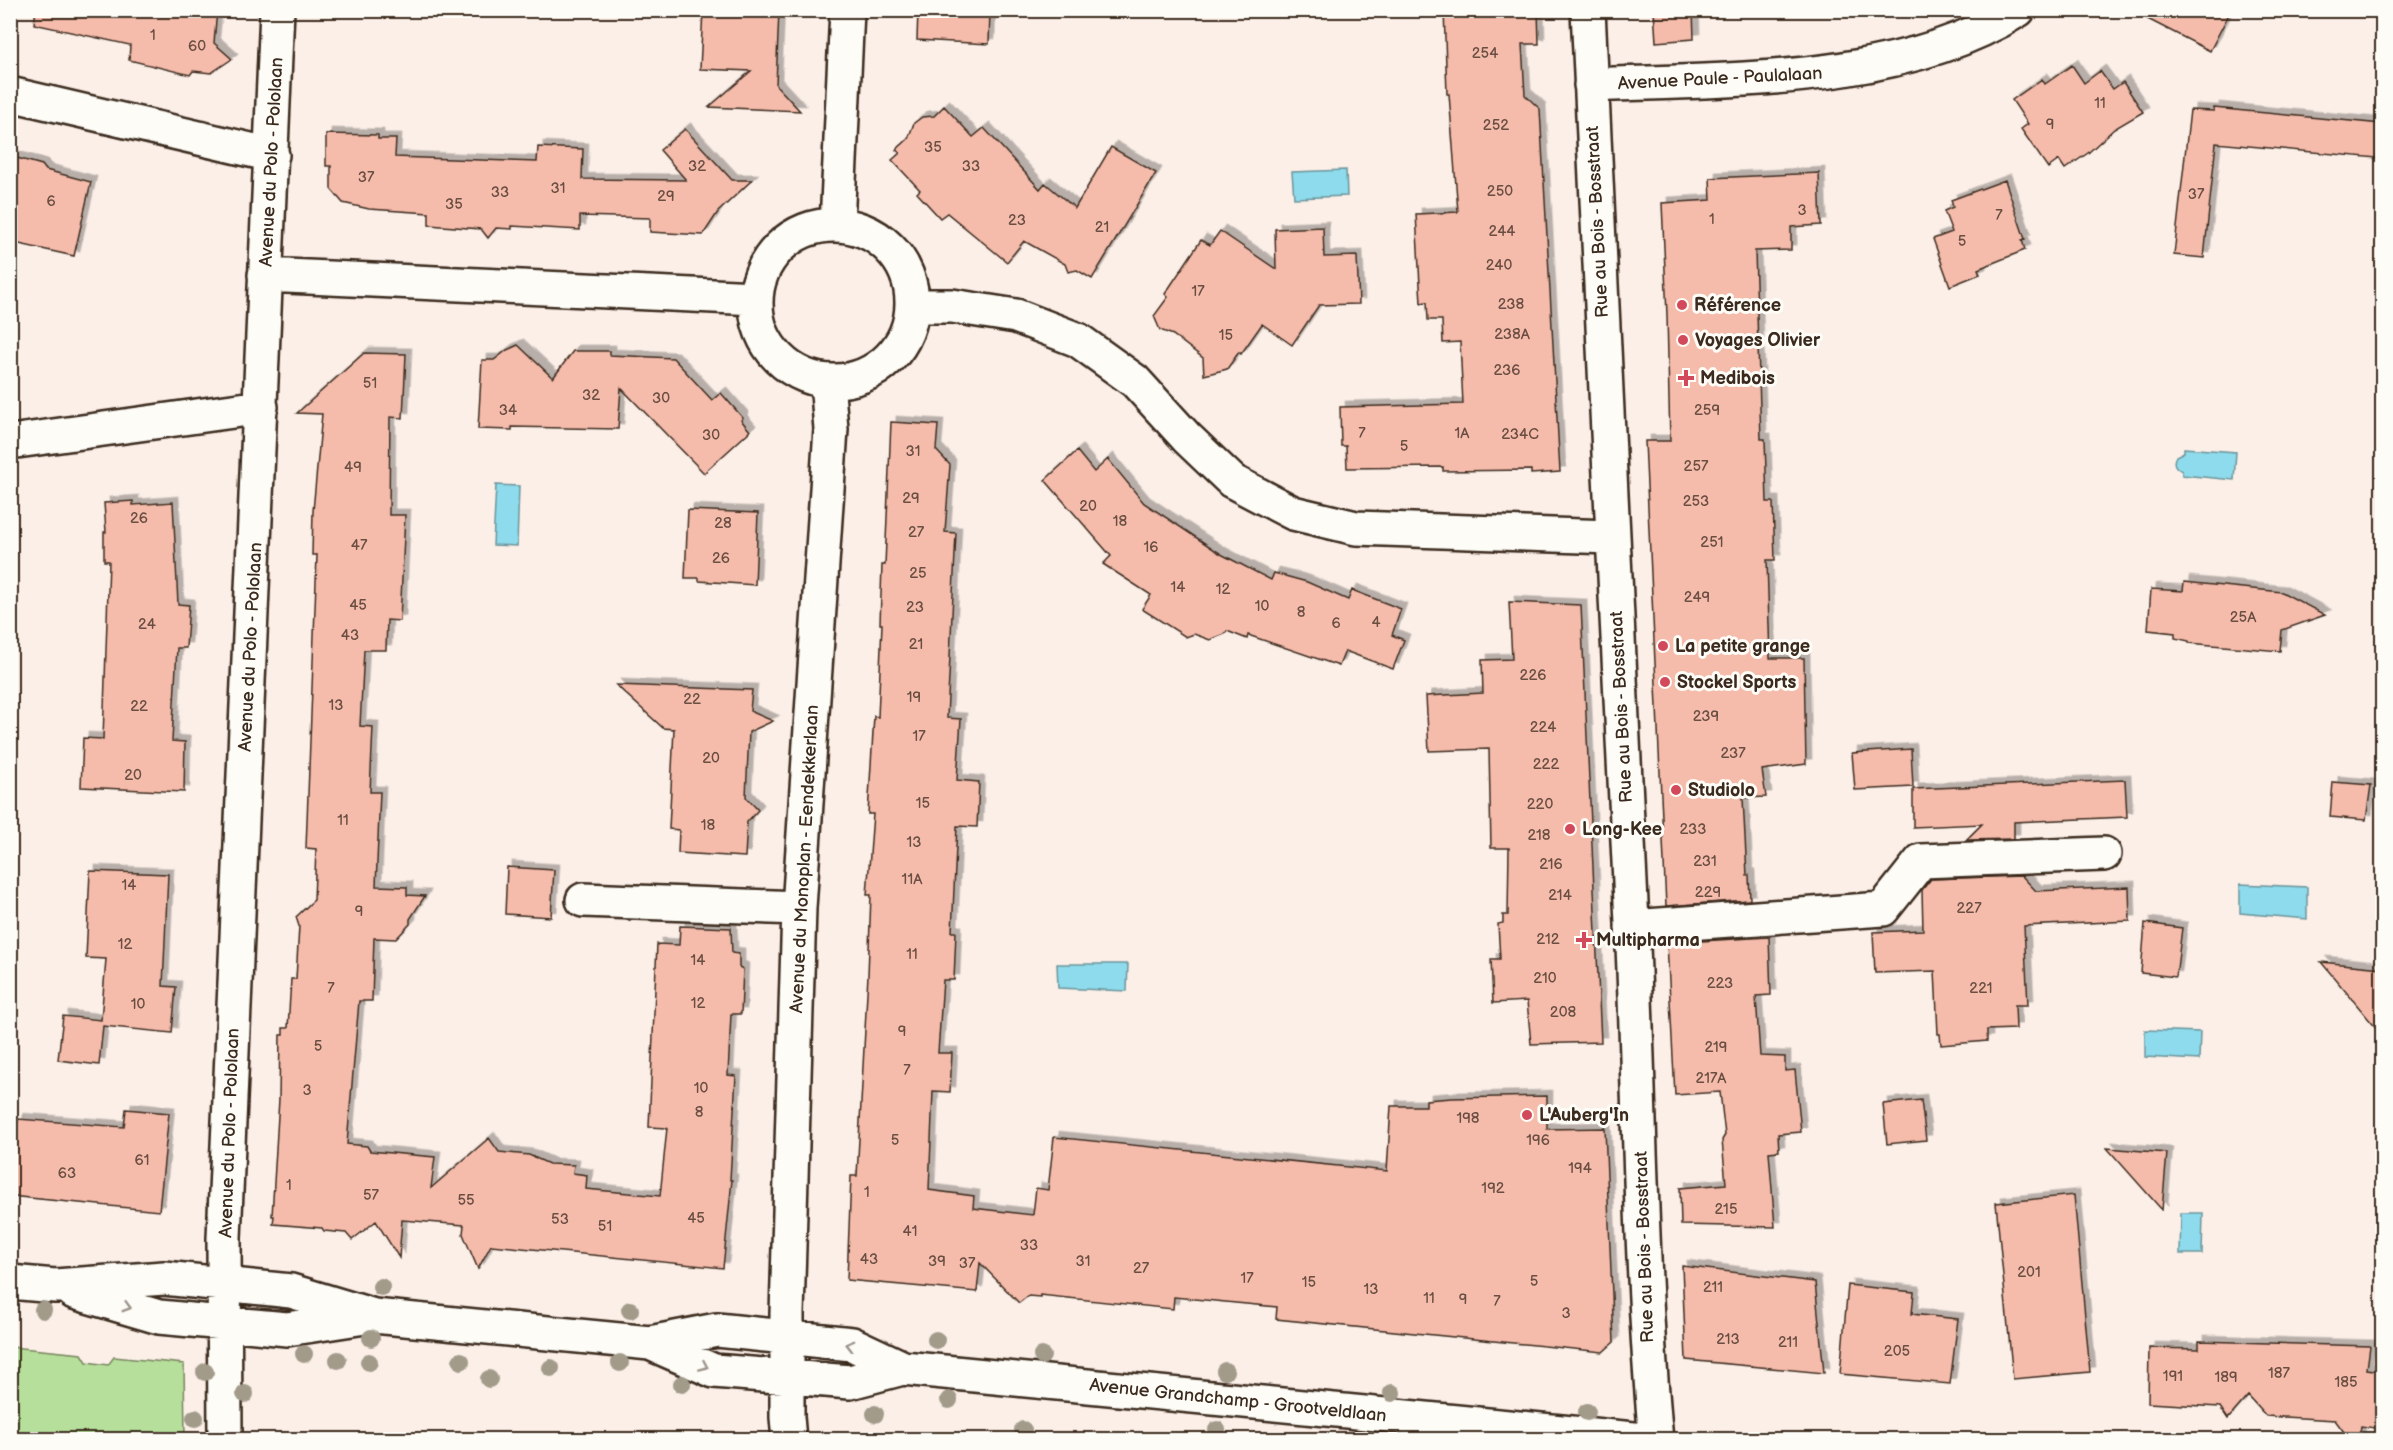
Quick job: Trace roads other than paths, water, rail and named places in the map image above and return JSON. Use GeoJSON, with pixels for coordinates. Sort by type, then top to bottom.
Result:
{"type":"FeatureCollection","features":[{"type":"Feature","properties":{"kind":"street","name":"Avenue du Polo - Pololaan"},"geometry":{"type":"LineString","coordinates":[[225,1440],[224,1226],[277,10]]}},
{"type":"Feature","properties":{"kind":"street"},"geometry":{"type":"LineString","coordinates":[[837,225],[847,10]]}},
{"type":"Feature","properties":{"kind":"street","name":"Rue au Bois - Bosstraat"},"geometry":{"type":"LineString","coordinates":[[1588,10],[1611,537],[1632,927],[1647,1338],[1656,1440]]}},
{"type":"Feature","properties":{"kind":"street","name":"Avenue Paule - Paulalaan"},"geometry":{"type":"LineString","coordinates":[[1591,86],[1823,74],[1942,48],[2018,10]]}},
{"type":"Feature","properties":{"kind":"street"},"geometry":{"type":"LineString","coordinates":[[10,94],[272,155]]}},
{"type":"Feature","properties":{"kind":"street"},"geometry":{"type":"LineString","coordinates":[[837,225],[862,230],[885,244],[904,267],[909,281],[912,306],[903,340],[878,368],[854,379],[827,381],[800,374],[778,358],[760,330],[756,298],[761,273],[779,248],[792,237],[813,228],[837,225]]}},
{"type":"Feature","properties":{"kind":"street"},"geometry":{"type":"LineString","coordinates":[[265,275],[756,298]]}},
{"type":"Feature","properties":{"kind":"street"},"geometry":{"type":"LineString","coordinates":[[912,306],[951,306],[1016,316],[1078,340],[1135,381],[1187,438],[1232,481],[1293,513],[1356,528],[1611,537]]}},
{"type":"Feature","properties":{"kind":"street","name":"Avenue du Monoplan - Eendekkerlaan"},"geometry":{"type":"LineString","coordinates":[[789,1440],[786,1337],[799,908],[831,429],[827,381]]}},
{"type":"Feature","properties":{"kind":"street"},"geometry":{"type":"LineString","coordinates":[[10,441],[261,407]]}},
{"type":"Feature","properties":{"kind":"street"},"geometry":{"type":"LineString","coordinates":[[1632,927],[1883,909],[1921,861],[2104,854]]}},
{"type":"Feature","properties":{"kind":"street"},"geometry":{"type":"LineString","coordinates":[[583,900],[799,908]]}},
{"type":"Feature","properties":{"kind":"street","name":"Avenue Grandchamp - Grootveldlaan"},"geometry":{"type":"LineString","coordinates":[[10,1282],[55,1286],[164,1278],[291,1291],[374,1316],[650,1343],[717,1330],[852,1344],[903,1368],[1644,1440]]}},
{"type":"Feature","properties":{"kind":"street","name":"Avenue Grandchamp - Grootveldlaan"},"geometry":{"type":"LineString","coordinates":[[55,1286],[159,1317],[287,1329],[374,1316]]}},
{"type":"Feature","properties":{"kind":"street","name":"Avenue Grandchamp - Grootveldlaan"},"geometry":{"type":"LineString","coordinates":[[650,1343],[714,1371],[850,1382],[903,1368]]}},
{"type":"Feature","properties":{"kind":"water"},"geometry":{"type":"Polygon","coordinates":[[[1346,170],[1347,196],[1294,198],[1292,172],[1346,170]]]}},
{"type":"Feature","properties":{"kind":"water"},"geometry":{"type":"Polygon","coordinates":[[[2184,448],[2236,452],[2234,480],[2182,475],[2182,471],[2176,467],[2174,461],[2176,456],[2184,452],[2184,448]]]}},
{"type":"Feature","properties":{"kind":"water"},"geometry":{"type":"Polygon","coordinates":[[[496,485],[519,486],[517,546],[493,545],[496,485]]]}},
{"type":"Feature","properties":{"kind":"water"},"geometry":{"type":"Polygon","coordinates":[[[2240,884],[2307,887],[2307,919],[2240,913],[2240,884]]]}},
{"type":"Feature","properties":{"kind":"water"},"geometry":{"type":"Polygon","coordinates":[[[1057,964],[1128,964],[1127,991],[1058,988],[1057,964]]]}},
{"type":"Feature","properties":{"kind":"water"},"geometry":{"type":"Polygon","coordinates":[[[2145,1030],[2200,1032],[2199,1060],[2145,1057],[2145,1030]]]}},
{"type":"Feature","properties":{"kind":"water"},"geometry":{"type":"Polygon","coordinates":[[[2181,1213],[2203,1213],[2202,1254],[2180,1254],[2181,1213]]]}},
{"type":"Feature","properties":{"kind":"place","name":"Référence"},"geometry":{"type":"Point","coordinates":[1682,305]}},
{"type":"Feature","properties":{"kind":"place","name":"Voyages Olivier"},"geometry":{"type":"Point","coordinates":[1683,340]}},
{"type":"Feature","properties":{"kind":"place","name":"Medibois"},"geometry":{"type":"Point","coordinates":[1686,378]}},
{"type":"Feature","properties":{"kind":"place","name":"La petite grange"},"geometry":{"type":"Point","coordinates":[1663,646]}},
{"type":"Feature","properties":{"kind":"place","name":"Stockel Sports"},"geometry":{"type":"Point","coordinates":[1665,682]}},
{"type":"Feature","properties":{"kind":"place","name":"Studiolo"},"geometry":{"type":"Point","coordinates":[1676,790]}},
{"type":"Feature","properties":{"kind":"place","name":"Long-Kee"},"geometry":{"type":"Point","coordinates":[1570,829]}},
{"type":"Feature","properties":{"kind":"place","name":"Multipharma"},"geometry":{"type":"Point","coordinates":[1584,940]}},
{"type":"Feature","properties":{"kind":"place","name":"L'Auberg'In"},"geometry":{"type":"Point","coordinates":[1527,1115]}}]}
